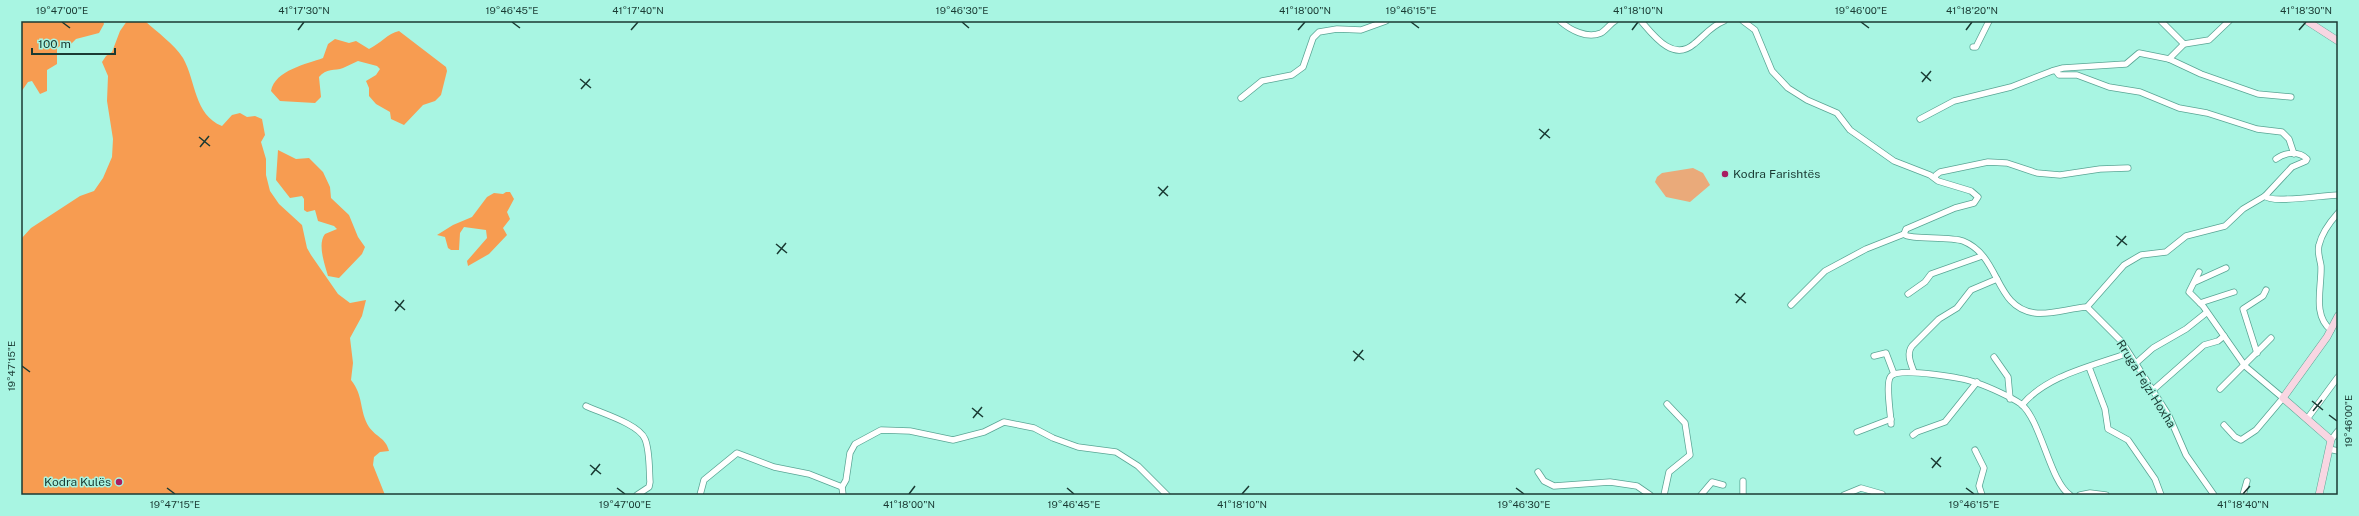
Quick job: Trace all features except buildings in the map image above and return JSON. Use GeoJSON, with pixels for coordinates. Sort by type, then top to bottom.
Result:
{"type":"FeatureCollection","features":[{"type":"Feature","properties":{"kind":"street"},"geometry":{"type":"LineString","coordinates":[[1241,98],[1262,81],[1292,75],[1303,67],[1312,38],[1319,32],[1336,29],[1360,30],[1386,21]]}},
{"type":"Feature","properties":{"kind":"street"},"geometry":{"type":"LineString","coordinates":[[1560,21],[1570,29],[1588,34],[1601,32],[1613,22]]}},
{"type":"Feature","properties":{"kind":"street"},"geometry":{"type":"LineString","coordinates":[[1641,21],[1666,47],[1682,50],[1693,45],[1710,28],[1724,21]]}},
{"type":"Feature","properties":{"kind":"street"},"geometry":{"type":"LineString","coordinates":[[1743,21],[1755,30],[1772,70],[1788,88],[1807,100],[1837,113],[1855,135],[1894,161],[1935,178],[1938,181],[1975,193],[1978,200],[1974,204],[1965,204],[1940,213],[1906,229],[1904,234],[1866,249],[1825,271],[1791,305]]}},
{"type":"Feature","properties":{"kind":"street"},"geometry":{"type":"LineString","coordinates":[[1973,47],[1976,47],[1990,21]]}},
{"type":"Feature","properties":{"kind":"street"},"geometry":{"type":"LineString","coordinates":[[2160,21],[2184,44]]}},
{"type":"Feature","properties":{"kind":"street"},"geometry":{"type":"LineString","coordinates":[[2168,59],[2184,44],[2209,40],[2229,21]]}},
{"type":"Feature","properties":{"kind":"street"},"geometry":{"type":"LineString","coordinates":[[2307,21],[2338,41]]}},
{"type":"Feature","properties":{"kind":"street"},"geometry":{"type":"LineString","coordinates":[[1920,119],[1954,101],[2011,87],[2052,70],[2056,71],[2063,68],[2126,64],[2139,53],[2168,59],[2201,74],[2258,94],[2291,97]]}},
{"type":"Feature","properties":{"kind":"street"},"geometry":{"type":"LineString","coordinates":[[2056,71],[2059,75],[2077,75],[2109,87],[2140,92],[2179,108],[2207,113],[2258,129],[2282,132],[2289,139],[2294,154]]}},
{"type":"Feature","properties":{"kind":"street"},"geometry":{"type":"LineString","coordinates":[[1904,234],[1908,238],[1948,237],[1963,241],[1982,256],[1992,268],[2010,301],[2034,313],[2087,307],[2113,276],[2131,260],[2152,253],[2166,252],[2186,236],[2225,226],[2244,209],[2265,196],[2292,167],[2306,161],[2305,157],[2294,154],[2283,155],[2276,159]]}},
{"type":"Feature","properties":{"kind":"street"},"geometry":{"type":"LineString","coordinates":[[1935,178],[1940,172],[1988,162],[2007,163],[2037,172],[2060,175],[2100,169],[2128,168]]}},
{"type":"Feature","properties":{"kind":"street"},"geometry":{"type":"LineString","coordinates":[[2265,196],[2276,200],[2317,195],[2338,195]]}},
{"type":"Feature","properties":{"kind":"street"},"geometry":{"type":"LineString","coordinates":[[2331,330],[2325,324],[2320,312],[2321,265],[2318,250],[2325,231],[2338,213]]}},
{"type":"Feature","properties":{"kind":"street"},"geometry":{"type":"LineString","coordinates":[[1908,294],[1925,282],[1931,274],[1982,256]]}},
{"type":"Feature","properties":{"kind":"street"},"geometry":{"type":"LineString","coordinates":[[2193,283],[2201,277],[2226,268]]}},
{"type":"Feature","properties":{"kind":"street"},"geometry":{"type":"LineString","coordinates":[[2199,272],[2189,292],[2200,303],[2245,366],[2331,440]]}},
{"type":"Feature","properties":{"kind":"street"},"geometry":{"type":"LineString","coordinates":[[1914,372],[1909,358],[1909,352],[1912,346],[1940,319],[1957,308],[1971,290],[1997,279]]}},
{"type":"Feature","properties":{"kind":"street"},"geometry":{"type":"LineString","coordinates":[[2257,353],[2243,309],[2263,296],[2266,290]]}},
{"type":"Feature","properties":{"kind":"street"},"geometry":{"type":"LineString","coordinates":[[2200,303],[2234,292]]}},
{"type":"Feature","properties":{"kind":"street","name":"Rruga Fejzi Hoxha"},"geometry":{"type":"LineString","coordinates":[[2087,307],[2122,342],[2174,426],[2183,451],[2214,495]]}},
{"type":"Feature","properties":{"kind":"street"},"geometry":{"type":"LineString","coordinates":[[2135,364],[2153,348],[2186,330],[2206,312]]}},
{"type":"Feature","properties":{"kind":"street"},"geometry":{"type":"LineString","coordinates":[[2224,425],[2235,437],[2241,440],[2256,430],[2283,398],[2331,330],[2338,316]]}},
{"type":"Feature","properties":{"kind":"street"},"geometry":{"type":"LineString","coordinates":[[2152,391],[2204,345],[2218,341],[2224,336]]}},
{"type":"Feature","properties":{"kind":"street"},"geometry":{"type":"LineString","coordinates":[[2220,389],[2245,366],[2270,338]]}},
{"type":"Feature","properties":{"kind":"street"},"geometry":{"type":"LineString","coordinates":[[1874,356],[1886,353],[1894,374]]}},
{"type":"Feature","properties":{"kind":"street"},"geometry":{"type":"LineString","coordinates":[[2022,405],[2046,384],[2128,353]]}},
{"type":"Feature","properties":{"kind":"street"},"geometry":{"type":"LineString","coordinates":[[1994,357],[2008,378],[2010,399]]}},
{"type":"Feature","properties":{"kind":"street"},"geometry":{"type":"LineString","coordinates":[[2088,367],[2105,409],[2108,429],[2128,440],[2155,479],[2161,495]]}},
{"type":"Feature","properties":{"kind":"street"},"geometry":{"type":"LineString","coordinates":[[1894,374],[1914,372],[1977,382],[2022,405],[2049,456],[2061,486],[2070,495]]}},
{"type":"Feature","properties":{"kind":"street"},"geometry":{"type":"LineString","coordinates":[[1857,432],[1891,422],[1888,383],[1894,374]]}},
{"type":"Feature","properties":{"kind":"street"},"geometry":{"type":"LineString","coordinates":[[2307,419],[2338,377]]}},
{"type":"Feature","properties":{"kind":"street"},"geometry":{"type":"LineString","coordinates":[[1913,435],[1917,432],[1945,422],[1977,382]]}},
{"type":"Feature","properties":{"kind":"street"},"geometry":{"type":"LineString","coordinates":[[1664,495],[1669,472],[1690,455],[1685,423],[1667,404]]}},
{"type":"Feature","properties":{"kind":"street"},"geometry":{"type":"LineString","coordinates":[[586,406],[631,426],[642,433],[646,440],[650,482],[649,487],[637,495]]}},
{"type":"Feature","properties":{"kind":"street"},"geometry":{"type":"LineString","coordinates":[[843,495],[842,487],[846,480],[850,453],[855,444],[881,430],[910,431],[953,440],[984,432],[1004,422],[1034,428],[1052,438],[1078,447],[1116,452],[1138,466],[1167,495]]}},
{"type":"Feature","properties":{"kind":"street"},"geometry":{"type":"LineString","coordinates":[[2319,495],[2331,440],[2338,431]]}},
{"type":"Feature","properties":{"kind":"street"},"geometry":{"type":"LineString","coordinates":[[2329,449],[2338,451]]}},
{"type":"Feature","properties":{"kind":"street"},"geometry":{"type":"LineString","coordinates":[[1975,450],[1984,468],[1978,486],[1982,495]]}},
{"type":"Feature","properties":{"kind":"street"},"geometry":{"type":"LineString","coordinates":[[700,495],[704,480],[738,453],[774,468],[808,474],[842,487]]}},
{"type":"Feature","properties":{"kind":"street"},"geometry":{"type":"LineString","coordinates":[[1538,472],[1544,481],[1554,486],[1610,482],[1637,486],[1650,495]]}},
{"type":"Feature","properties":{"kind":"street"},"geometry":{"type":"LineString","coordinates":[[1743,481],[1743,495]]}},
{"type":"Feature","properties":{"kind":"street"},"geometry":{"type":"LineString","coordinates":[[2244,495],[2247,481]]}},
{"type":"Feature","properties":{"kind":"street"},"geometry":{"type":"LineString","coordinates":[[1701,495],[1712,482],[1723,485]]}},
{"type":"Feature","properties":{"kind":"street"},"geometry":{"type":"LineString","coordinates":[[1844,495],[1858,493],[1861,488],[1882,494]]}},
{"type":"Feature","properties":{"kind":"street"},"geometry":{"type":"LineString","coordinates":[[2080,495],[2090,493],[2106,495]]}},
{"type":"Feature","properties":{"kind":"shaded area"},"geometry":{"type":"Polygon","coordinates":[[[21,21],[103,21],[104,24],[99,33],[76,39],[70,45],[63,44],[57,48],[57,64],[47,70],[47,91],[40,94],[32,81],[28,82],[21,92],[21,21]]]}},
{"type":"Feature","properties":{"kind":"shaded area"},"geometry":{"type":"Polygon","coordinates":[[[127,21],[145,21],[179,53],[187,67],[201,106],[213,121],[222,126],[232,115],[240,113],[247,117],[255,116],[262,119],[265,135],[261,142],[266,159],[266,175],[270,191],[279,204],[302,225],[307,248],[338,294],[350,303],[366,300],[362,316],[350,338],[353,363],[351,380],[358,392],[369,427],[386,443],[388,447],[389,451],[380,452],[374,457],[373,465],[385,495],[21,495],[21,239],[31,228],[80,196],[94,191],[103,178],[112,157],[113,139],[107,101],[108,76],[102,62],[106,56],[112,52],[120,31],[127,21]]]}},
{"type":"Feature","properties":{"kind":"shaded area"},"geometry":{"type":"Polygon","coordinates":[[[399,31],[446,67],[447,71],[441,95],[435,101],[423,105],[404,125],[391,119],[390,112],[376,104],[369,96],[369,88],[366,81],[376,75],[380,69],[377,66],[358,61],[343,68],[328,71],[322,74],[319,77],[321,97],[315,103],[280,101],[271,91],[274,84],[285,73],[323,58],[328,44],[335,39],[349,43],[356,41],[369,49],[391,34],[399,31]]]}},
{"type":"Feature","properties":{"kind":"shaded area"},"geometry":{"type":"Polygon","coordinates":[[[278,150],[296,159],[309,158],[323,172],[330,187],[331,198],[349,215],[358,237],[365,247],[362,254],[339,278],[328,276],[322,249],[325,234],[337,229],[334,226],[318,221],[315,210],[307,212],[304,210],[304,199],[302,196],[290,198],[276,180],[278,150]]]}},
{"type":"Feature","properties":{"kind":"shaded area"},"geometry":{"type":"Polygon","coordinates":[[[1693,168],[1703,173],[1710,185],[1690,202],[1666,197],[1655,182],[1657,177],[1662,173],[1693,168]]]}},
{"type":"Feature","properties":{"kind":"shaded area"},"geometry":{"type":"Polygon","coordinates":[[[510,192],[514,199],[507,212],[510,219],[503,228],[507,235],[489,254],[468,266],[467,261],[487,238],[486,230],[464,227],[460,233],[459,250],[451,250],[448,248],[445,237],[437,235],[453,225],[472,217],[487,197],[494,193],[503,194],[510,192]]]}},
{"type":"Feature","properties":{"kind":"place","name":"Kodra Farishtës"},"geometry":{"type":"Point","coordinates":[1725,174]}},
{"type":"Feature","properties":{"kind":"place","name":"Kodra Kulës"},"geometry":{"type":"Point","coordinates":[119,482]}}]}
